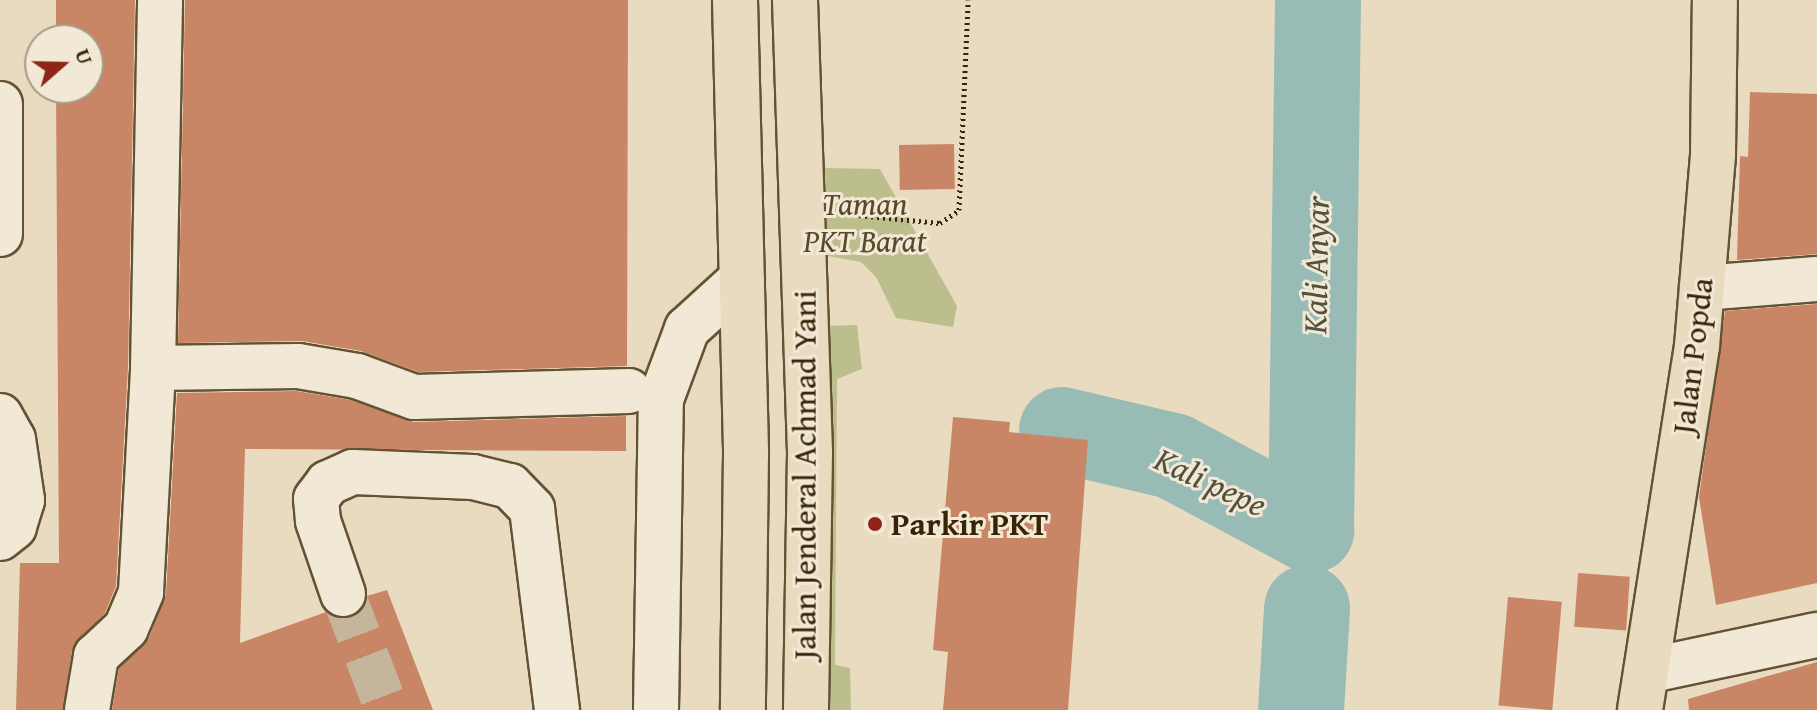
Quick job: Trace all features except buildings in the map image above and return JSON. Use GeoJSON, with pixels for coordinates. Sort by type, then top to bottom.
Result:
{"type":"FeatureCollection","features":[{"type":"Feature","properties":{"kind":"main road","name":"Jalan Jenderal Achmad Yani"},"geometry":{"type":"LineString","coordinates":[[735,0],[742,279],[743,710]]}},
{"type":"Feature","properties":{"kind":"main road","name":"Jalan Jenderal Achmad Yani"},"geometry":{"type":"LineString","coordinates":[[795,0],[810,453],[806,710]]}},
{"type":"Feature","properties":{"kind":"main road","name":"Jalan Popda"},"geometry":{"type":"LineString","coordinates":[[1644,690],[1702,288],[1713,154],[1715,0]]}},
{"type":"Feature","properties":{"kind":"main road"},"geometry":{"type":"LineString","coordinates":[[742,279],[804,271]]}},
{"type":"Feature","properties":{"kind":"street"},"geometry":{"type":"LineString","coordinates":[[87,710],[87,687],[96,656],[126,628],[141,592],[153,368],[160,0]]}},
{"type":"Feature","properties":{"kind":"street"},"geometry":{"type":"LineString","coordinates":[[0,104],[0,234]]}},
{"type":"Feature","properties":{"kind":"street"},"geometry":{"type":"LineString","coordinates":[[656,710],[661,399],[687,329],[742,279]]}},
{"type":"Feature","properties":{"kind":"street"},"geometry":{"type":"LineString","coordinates":[[1702,288],[1817,279]]}},
{"type":"Feature","properties":{"kind":"street"},"geometry":{"type":"LineString","coordinates":[[153,368],[298,366],[357,376],[414,397],[629,391]]}},
{"type":"Feature","properties":{"kind":"street"},"geometry":{"type":"LineString","coordinates":[[0,416],[13,439],[17,529]]}},
{"type":"Feature","properties":{"kind":"street"},"geometry":{"type":"LineString","coordinates":[[343,594],[318,521],[316,499],[328,483],[353,472],[473,477],[510,486],[532,509],[557,710]]}},
{"type":"Feature","properties":{"kind":"street"},"geometry":{"type":"LineString","coordinates":[[1644,690],[1817,635]]}},
{"type":"Feature","properties":{"kind":"path"},"geometry":{"type":"LineString","coordinates":[[802,209],[940,223],[959,210],[968,0]]}},
{"type":"Feature","properties":{"kind":"green space","name":"Taman PKT Barat"},"geometry":{"type":"Polygon","coordinates":[[[825,168],[880,169],[957,306],[953,327],[896,318],[876,277],[861,262],[828,256],[825,168]]]}},
{"type":"Feature","properties":{"kind":"green space"},"geometry":{"type":"Polygon","coordinates":[[[857,325],[862,369],[837,379],[835,665],[850,668],[851,710],[825,710],[826,326],[857,325]]]}},
{"type":"Feature","properties":{"kind":"waterway","name":"Kali Anyar"},"geometry":{"type":"LineString","coordinates":[[1062,430],[1173,456],[1311,530],[1318,0]]}},
{"type":"Feature","properties":{"kind":"waterway","name":"Kali Anyar"},"geometry":{"type":"LineString","coordinates":[[1301,710],[1307,608]]}},
{"type":"Feature","properties":{"kind":"tunnel"},"geometry":{"type":"LineString","coordinates":[[343,594],[387,710]]}},
{"type":"Feature","properties":{"kind":"place","name":"Parkir PKT"},"geometry":{"type":"Point","coordinates":[875,524]}},
{"type":"Feature","properties":{"kind":"water label","name":"Kali pepe"},"geometry":{"type":"Point","coordinates":[1211,481]}}]}
